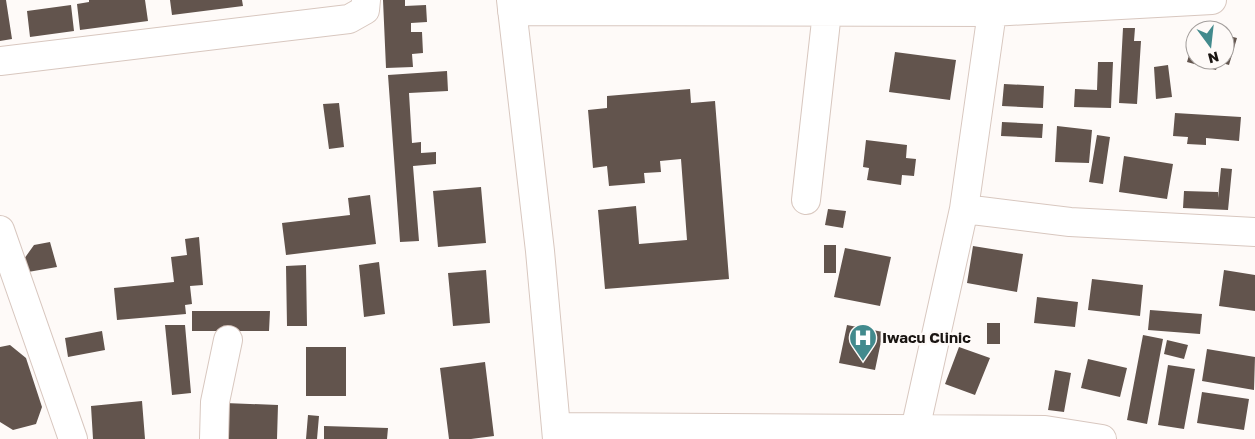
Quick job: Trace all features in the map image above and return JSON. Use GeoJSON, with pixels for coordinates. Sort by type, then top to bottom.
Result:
{"type":"FeatureCollection","features":[{"type":"Feature","properties":{"kind":"street"},"geometry":{"type":"LineString","coordinates":[[0,61],[349,19],[365,10],[366,0]]}},
{"type":"Feature","properties":{"kind":"street"},"geometry":{"type":"LineString","coordinates":[[1102,439],[1045,430],[914,434],[557,433],[540,251],[512,6],[827,12],[992,12],[1212,0]]}},
{"type":"Feature","properties":{"kind":"street"},"geometry":{"type":"LineString","coordinates":[[806,200],[827,12]]}},
{"type":"Feature","properties":{"kind":"street"},"geometry":{"type":"LineString","coordinates":[[914,434],[964,209],[992,12]]}},
{"type":"Feature","properties":{"kind":"street"},"geometry":{"type":"LineString","coordinates":[[964,209],[1070,222],[1255,232]]}},
{"type":"Feature","properties":{"kind":"street"},"geometry":{"type":"LineString","coordinates":[[0,230],[73,439]]}},
{"type":"Feature","properties":{"kind":"street"},"geometry":{"type":"LineString","coordinates":[[214,439],[215,402],[228,340]]}},
{"type":"Feature","properties":{"kind":"building"},"geometry":{"type":"Polygon","coordinates":[[[0,0],[6,0],[12,39],[0,41],[0,0]]]}},
{"type":"Feature","properties":{"kind":"building"},"geometry":{"type":"Polygon","coordinates":[[[89,0],[145,0],[148,21],[80,30],[77,4],[89,2],[89,0]]]}},
{"type":"Feature","properties":{"kind":"building"},"geometry":{"type":"Polygon","coordinates":[[[170,0],[242,0],[243,6],[172,15],[170,0]]]}},
{"type":"Feature","properties":{"kind":"building"},"geometry":{"type":"Polygon","coordinates":[[[383,0],[405,0],[405,6],[426,5],[427,22],[411,23],[411,32],[422,32],[423,53],[412,54],[413,67],[386,68],[383,0]]]}},
{"type":"Feature","properties":{"kind":"building"},"geometry":{"type":"Polygon","coordinates":[[[71,5],[74,31],[30,37],[27,11],[71,5]]]}},
{"type":"Feature","properties":{"kind":"building"},"geometry":{"type":"Polygon","coordinates":[[[1123,28],[1135,28],[1134,41],[1141,41],[1137,104],[1119,103],[1123,28]]]}},
{"type":"Feature","properties":{"kind":"building"},"geometry":{"type":"Polygon","coordinates":[[[895,52],[956,60],[950,100],[889,92],[895,52]]]}},
{"type":"Feature","properties":{"kind":"building"},"geometry":{"type":"Polygon","coordinates":[[[1098,62],[1113,62],[1111,108],[1074,107],[1075,89],[1097,90],[1098,62]]]}},
{"type":"Feature","properties":{"kind":"building"},"geometry":{"type":"Polygon","coordinates":[[[1168,65],[1172,97],[1156,99],[1154,67],[1168,65]]]}},
{"type":"Feature","properties":{"kind":"building"},"geometry":{"type":"Polygon","coordinates":[[[447,71],[448,91],[409,93],[412,143],[421,142],[421,153],[436,152],[436,164],[413,166],[419,241],[400,242],[388,75],[447,71]]]}},
{"type":"Feature","properties":{"kind":"building"},"geometry":{"type":"Polygon","coordinates":[[[1004,84],[1044,86],[1043,108],[1002,106],[1004,84]]]}},
{"type":"Feature","properties":{"kind":"building"},"geometry":{"type":"Polygon","coordinates":[[[690,89],[691,103],[715,101],[729,279],[605,289],[598,210],[636,206],[639,244],[687,240],[681,159],[660,161],[661,172],[644,173],[645,183],[609,186],[607,166],[593,168],[588,110],[607,108],[607,96],[690,89]]]}},
{"type":"Feature","properties":{"kind":"building"},"geometry":{"type":"Polygon","coordinates":[[[339,103],[344,147],[329,149],[323,104],[339,103]]]}},
{"type":"Feature","properties":{"kind":"building"},"geometry":{"type":"Polygon","coordinates":[[[1175,113],[1241,117],[1239,141],[1206,138],[1206,145],[1187,144],[1188,137],[1173,136],[1175,113]]]}},
{"type":"Feature","properties":{"kind":"building"},"geometry":{"type":"Polygon","coordinates":[[[1002,122],[1043,124],[1042,138],[1001,136],[1002,122]]]}},
{"type":"Feature","properties":{"kind":"building"},"geometry":{"type":"Polygon","coordinates":[[[1057,126],[1092,130],[1089,163],[1055,162],[1057,126]]]}},
{"type":"Feature","properties":{"kind":"building"},"geometry":{"type":"Polygon","coordinates":[[[1097,135],[1110,137],[1103,184],[1089,182],[1097,135]]]}},
{"type":"Feature","properties":{"kind":"building"},"geometry":{"type":"Polygon","coordinates":[[[866,140],[907,145],[906,158],[916,159],[914,176],[902,175],[901,185],[867,180],[869,168],[863,167],[866,140]]]}},
{"type":"Feature","properties":{"kind":"building"},"geometry":{"type":"Polygon","coordinates":[[[1124,156],[1173,164],[1167,199],[1119,192],[1124,156]]]}},
{"type":"Feature","properties":{"kind":"building"},"geometry":{"type":"Polygon","coordinates":[[[1221,168],[1232,169],[1228,210],[1183,208],[1184,191],[1218,192],[1218,198],[1221,168]]]}},
{"type":"Feature","properties":{"kind":"building"},"geometry":{"type":"Polygon","coordinates":[[[481,187],[486,243],[438,247],[433,191],[481,187]]]}},
{"type":"Feature","properties":{"kind":"building"},"geometry":{"type":"Polygon","coordinates":[[[370,195],[376,244],[286,255],[282,223],[350,215],[348,198],[370,195]]]}},
{"type":"Feature","properties":{"kind":"building"},"geometry":{"type":"Polygon","coordinates":[[[828,209],[846,211],[843,228],[825,225],[828,209]]]}},
{"type":"Feature","properties":{"kind":"building"},"geometry":{"type":"Polygon","coordinates":[[[199,237],[203,285],[190,286],[192,304],[185,305],[186,314],[117,320],[114,288],[174,282],[171,257],[187,255],[185,239],[199,237]]]}},
{"type":"Feature","properties":{"kind":"building"},"geometry":{"type":"Polygon","coordinates":[[[50,242],[57,267],[28,272],[24,259],[34,245],[50,242]]]}},
{"type":"Feature","properties":{"kind":"building"},"geometry":{"type":"Polygon","coordinates":[[[824,245],[836,245],[836,273],[824,273],[824,245]]]}},
{"type":"Feature","properties":{"kind":"building"},"geometry":{"type":"Polygon","coordinates":[[[973,246],[1023,254],[1017,292],[967,283],[973,246]]]}},
{"type":"Feature","properties":{"kind":"building"},"geometry":{"type":"Polygon","coordinates":[[[845,248],[891,257],[880,306],[834,297],[845,248]]]}},
{"type":"Feature","properties":{"kind":"building"},"geometry":{"type":"Polygon","coordinates":[[[379,262],[385,314],[364,317],[359,265],[379,262]]]}},
{"type":"Feature","properties":{"kind":"building"},"geometry":{"type":"Polygon","coordinates":[[[306,265],[307,326],[287,326],[286,266],[306,265]]]}},
{"type":"Feature","properties":{"kind":"building"},"geometry":{"type":"Polygon","coordinates":[[[486,270],[490,323],[453,326],[448,273],[486,270]]]}},
{"type":"Feature","properties":{"kind":"building"},"geometry":{"type":"Polygon","coordinates":[[[1224,270],[1255,275],[1255,311],[1219,306],[1224,270]]]}},
{"type":"Feature","properties":{"kind":"building"},"geometry":{"type":"Polygon","coordinates":[[[1092,279],[1143,285],[1140,316],[1088,310],[1092,279]]]}},
{"type":"Feature","properties":{"kind":"building"},"geometry":{"type":"Polygon","coordinates":[[[1037,297],[1078,302],[1075,327],[1034,323],[1037,297]]]}},
{"type":"Feature","properties":{"kind":"building"},"geometry":{"type":"Polygon","coordinates":[[[1150,310],[1202,314],[1200,334],[1148,330],[1150,310]]]}},
{"type":"Feature","properties":{"kind":"building"},"geometry":{"type":"Polygon","coordinates":[[[192,311],[270,311],[269,331],[192,331],[192,311]]]}},
{"type":"Feature","properties":{"kind":"building"},"geometry":{"type":"Polygon","coordinates":[[[987,323],[1000,323],[1000,344],[987,344],[987,323]]]}},
{"type":"Feature","properties":{"kind":"building"},"geometry":{"type":"Polygon","coordinates":[[[165,325],[185,325],[191,393],[172,395],[165,325]]]}},
{"type":"Feature","properties":{"kind":"building"},"geometry":{"type":"Polygon","coordinates":[[[847,325],[883,332],[875,370],[839,363],[847,325]]]}},
{"type":"Feature","properties":{"kind":"building"},"geometry":{"type":"Polygon","coordinates":[[[102,331],[105,350],[68,357],[65,338],[102,331]]]}},
{"type":"Feature","properties":{"kind":"building"},"geometry":{"type":"Polygon","coordinates":[[[1143,335],[1163,339],[1147,424],[1127,420],[1143,335]]]}},
{"type":"Feature","properties":{"kind":"building"},"geometry":{"type":"Polygon","coordinates":[[[1167,340],[1188,345],[1184,359],[1164,354],[1167,340]]]}},
{"type":"Feature","properties":{"kind":"building"},"geometry":{"type":"Polygon","coordinates":[[[10,345],[26,358],[42,407],[36,424],[13,430],[0,422],[0,347],[10,345]]]}},
{"type":"Feature","properties":{"kind":"building"},"geometry":{"type":"Polygon","coordinates":[[[306,347],[346,347],[346,396],[306,396],[306,347]]]}},
{"type":"Feature","properties":{"kind":"building"},"geometry":{"type":"Polygon","coordinates":[[[959,347],[990,358],[975,395],[945,384],[959,347]]]}},
{"type":"Feature","properties":{"kind":"building"},"geometry":{"type":"Polygon","coordinates":[[[1207,349],[1255,357],[1254,390],[1202,381],[1207,349]]]}},
{"type":"Feature","properties":{"kind":"building"},"geometry":{"type":"Polygon","coordinates":[[[1088,359],[1127,368],[1120,397],[1081,388],[1088,359]]]}},
{"type":"Feature","properties":{"kind":"building"},"geometry":{"type":"Polygon","coordinates":[[[485,362],[494,436],[449,439],[440,368],[485,362]]]}},
{"type":"Feature","properties":{"kind":"building"},"geometry":{"type":"Polygon","coordinates":[[[1168,365],[1195,369],[1184,429],[1158,425],[1168,365]]]}},
{"type":"Feature","properties":{"kind":"building"},"geometry":{"type":"Polygon","coordinates":[[[1055,370],[1071,373],[1064,412],[1048,410],[1055,370]]]}},
{"type":"Feature","properties":{"kind":"building"},"geometry":{"type":"Polygon","coordinates":[[[1202,392],[1249,399],[1244,430],[1197,423],[1202,392]]]}},
{"type":"Feature","properties":{"kind":"building"},"geometry":{"type":"Polygon","coordinates":[[[142,401],[145,439],[93,439],[91,406],[142,401]]]}},
{"type":"Feature","properties":{"kind":"building"},"geometry":{"type":"Polygon","coordinates":[[[225,403],[278,405],[277,439],[223,439],[225,403]]]}},
{"type":"Feature","properties":{"kind":"building"},"geometry":{"type":"Polygon","coordinates":[[[308,415],[319,416],[317,439],[306,439],[308,415]]]}},
{"type":"Feature","properties":{"kind":"building"},"geometry":{"type":"Polygon","coordinates":[[[324,426],[388,428],[387,439],[324,439],[324,426]]]}},
{"type":"Feature","properties":{"kind":"place","name":"Iwacu Clinic"},"geometry":{"type":"Point","coordinates":[863,362]}}]}
